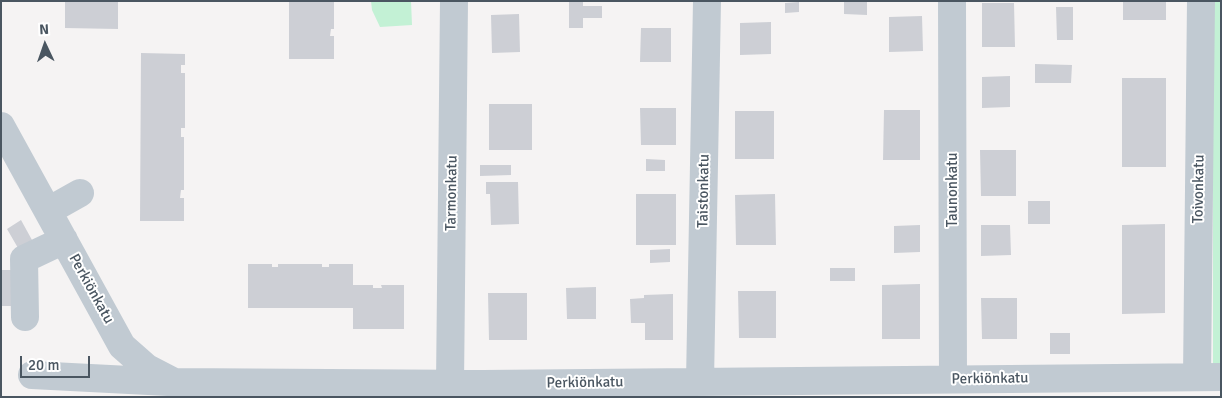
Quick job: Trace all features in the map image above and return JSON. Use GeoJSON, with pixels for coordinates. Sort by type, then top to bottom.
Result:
{"type":"FeatureCollection","features":[{"type":"Feature","properties":{"kind":"street","name":"Tarmonkatu"},"geometry":{"type":"LineString","coordinates":[[450,384],[454,1]]}},
{"type":"Feature","properties":{"kind":"street","name":"Taistonkatu"},"geometry":{"type":"LineString","coordinates":[[700,381],[707,1]]}},
{"type":"Feature","properties":{"kind":"street","name":"Taunonkatu"},"geometry":{"type":"LineString","coordinates":[[952,1],[953,379]]}},
{"type":"Feature","properties":{"kind":"street","name":"Toivonkatu"},"geometry":{"type":"LineString","coordinates":[[1201,1],[1209,377]]}},
{"type":"Feature","properties":{"kind":"street","name":"Perkiönkatu"},"geometry":{"type":"LineString","coordinates":[[1,126],[122,346],[147,368],[174,382],[346,390],[393,390],[450,384],[1209,377]]}},
{"type":"Feature","properties":{"kind":"street"},"geometry":{"type":"LineString","coordinates":[[48,211],[80,193]]}},
{"type":"Feature","properties":{"kind":"street"},"geometry":{"type":"LineString","coordinates":[[25,317],[24,259],[64,240]]}},
{"type":"Feature","properties":{"kind":"street"},"geometry":{"type":"LineString","coordinates":[[32,375],[174,382]]}},
{"type":"Feature","properties":{"kind":"green space"},"geometry":{"type":"Polygon","coordinates":[[[371,1],[411,1],[412,25],[380,27],[372,10],[371,1]]]}},
{"type":"Feature","properties":{"kind":"green space"},"geometry":{"type":"Polygon","coordinates":[[[1213,1],[1221,1],[1221,364],[1213,364],[1213,1]]]}},
{"type":"Feature","properties":{"kind":"building"},"geometry":{"type":"Polygon","coordinates":[[[65,1],[118,1],[118,29],[65,28],[65,1]]]}},
{"type":"Feature","properties":{"kind":"building"},"geometry":{"type":"Polygon","coordinates":[[[289,1],[334,1],[334,29],[331,29],[330,36],[334,36],[334,59],[289,59],[289,1]]]}},
{"type":"Feature","properties":{"kind":"building"},"geometry":{"type":"Polygon","coordinates":[[[1123,1],[1166,1],[1166,20],[1123,20],[1123,1]]]}},
{"type":"Feature","properties":{"kind":"building"},"geometry":{"type":"Polygon","coordinates":[[[569,2],[583,2],[583,6],[602,6],[602,18],[583,18],[583,28],[569,28],[569,2]]]}},
{"type":"Feature","properties":{"kind":"building"},"geometry":{"type":"Polygon","coordinates":[[[799,2],[799,12],[785,13],[785,3],[799,2]]]}},
{"type":"Feature","properties":{"kind":"building"},"geometry":{"type":"Polygon","coordinates":[[[844,2],[867,2],[867,15],[844,14],[844,2]]]}},
{"type":"Feature","properties":{"kind":"building"},"geometry":{"type":"Polygon","coordinates":[[[982,3],[1014,3],[1015,47],[982,47],[982,3]]]}},
{"type":"Feature","properties":{"kind":"building"},"geometry":{"type":"Polygon","coordinates":[[[1056,7],[1073,7],[1073,40],[1057,40],[1056,7]]]}},
{"type":"Feature","properties":{"kind":"building"},"geometry":{"type":"Polygon","coordinates":[[[519,14],[520,52],[492,53],[491,15],[519,14]]]}},
{"type":"Feature","properties":{"kind":"building"},"geometry":{"type":"Polygon","coordinates":[[[922,16],[923,51],[889,52],[889,17],[922,16]]]}},
{"type":"Feature","properties":{"kind":"building"},"geometry":{"type":"Polygon","coordinates":[[[771,22],[771,54],[740,55],[740,23],[771,22]]]}},
{"type":"Feature","properties":{"kind":"building"},"geometry":{"type":"Polygon","coordinates":[[[641,28],[671,28],[671,62],[640,62],[641,28]]]}},
{"type":"Feature","properties":{"kind":"building"},"geometry":{"type":"Polygon","coordinates":[[[141,53],[185,54],[185,65],[181,65],[181,73],[185,73],[185,128],[181,128],[181,137],[184,137],[184,190],[181,190],[180,198],[184,198],[184,221],[140,221],[141,53]]]}},
{"type":"Feature","properties":{"kind":"building"},"geometry":{"type":"Polygon","coordinates":[[[1035,64],[1072,65],[1071,83],[1035,83],[1035,64]]]}},
{"type":"Feature","properties":{"kind":"building"},"geometry":{"type":"Polygon","coordinates":[[[1010,76],[1010,107],[982,108],[982,77],[1010,76]]]}},
{"type":"Feature","properties":{"kind":"building"},"geometry":{"type":"Polygon","coordinates":[[[1122,78],[1166,78],[1166,167],[1122,167],[1122,78]]]}},
{"type":"Feature","properties":{"kind":"building"},"geometry":{"type":"Polygon","coordinates":[[[489,104],[532,104],[532,150],[489,150],[489,104]]]}},
{"type":"Feature","properties":{"kind":"building"},"geometry":{"type":"Polygon","coordinates":[[[640,108],[676,108],[676,145],[641,145],[640,108]]]}},
{"type":"Feature","properties":{"kind":"building"},"geometry":{"type":"Polygon","coordinates":[[[884,110],[920,110],[920,160],[883,160],[884,110]]]}},
{"type":"Feature","properties":{"kind":"building"},"geometry":{"type":"Polygon","coordinates":[[[735,111],[774,111],[774,159],[735,159],[735,111]]]}},
{"type":"Feature","properties":{"kind":"building"},"geometry":{"type":"Polygon","coordinates":[[[980,150],[1016,150],[1016,196],[981,196],[980,150]]]}},
{"type":"Feature","properties":{"kind":"building"},"geometry":{"type":"Polygon","coordinates":[[[646,159],[665,160],[665,171],[646,171],[646,159]]]}},
{"type":"Feature","properties":{"kind":"building"},"geometry":{"type":"Polygon","coordinates":[[[480,165],[511,165],[511,175],[480,176],[480,165]]]}},
{"type":"Feature","properties":{"kind":"building"},"geometry":{"type":"Polygon","coordinates":[[[486,182],[518,182],[519,224],[491,225],[490,194],[486,194],[486,182]]]}},
{"type":"Feature","properties":{"kind":"building"},"geometry":{"type":"Polygon","coordinates":[[[636,194],[676,194],[676,245],[636,245],[636,194]]]}},
{"type":"Feature","properties":{"kind":"building"},"geometry":{"type":"Polygon","coordinates":[[[775,194],[776,245],[736,245],[735,195],[775,194]]]}},
{"type":"Feature","properties":{"kind":"building"},"geometry":{"type":"Polygon","coordinates":[[[1028,201],[1050,201],[1050,224],[1028,224],[1028,201]]]}},
{"type":"Feature","properties":{"kind":"building"},"geometry":{"type":"Polygon","coordinates":[[[21,220],[32,240],[18,248],[7,229],[21,220]]]}},
{"type":"Feature","properties":{"kind":"building"},"geometry":{"type":"Polygon","coordinates":[[[1165,224],[1165,313],[1122,314],[1122,225],[1165,224]]]}},
{"type":"Feature","properties":{"kind":"building"},"geometry":{"type":"Polygon","coordinates":[[[920,225],[920,252],[894,253],[894,226],[920,225]]]}},
{"type":"Feature","properties":{"kind":"building"},"geometry":{"type":"Polygon","coordinates":[[[981,225],[1010,225],[1011,255],[981,256],[981,225]]]}},
{"type":"Feature","properties":{"kind":"building"},"geometry":{"type":"Polygon","coordinates":[[[670,249],[670,262],[650,263],[650,250],[670,249]]]}},
{"type":"Feature","properties":{"kind":"building"},"geometry":{"type":"Polygon","coordinates":[[[248,264],[272,264],[272,267],[278,267],[278,264],[322,264],[322,267],[329,267],[329,264],[353,264],[353,285],[373,285],[373,288],[382,288],[381,285],[404,285],[404,329],[353,329],[353,308],[248,308],[248,264]]]}},
{"type":"Feature","properties":{"kind":"building"},"geometry":{"type":"Polygon","coordinates":[[[830,268],[855,268],[855,281],[830,281],[830,268]]]}},
{"type":"Feature","properties":{"kind":"building"},"geometry":{"type":"Polygon","coordinates":[[[1,270],[12,270],[12,306],[1,306],[1,270]]]}},
{"type":"Feature","properties":{"kind":"building"},"geometry":{"type":"Polygon","coordinates":[[[920,284],[920,339],[882,339],[882,285],[920,284]]]}},
{"type":"Feature","properties":{"kind":"building"},"geometry":{"type":"Polygon","coordinates":[[[596,287],[596,319],[567,319],[566,288],[596,287]]]}},
{"type":"Feature","properties":{"kind":"building"},"geometry":{"type":"Polygon","coordinates":[[[738,291],[776,291],[776,338],[739,338],[738,291]]]}},
{"type":"Feature","properties":{"kind":"building"},"geometry":{"type":"Polygon","coordinates":[[[488,293],[527,293],[527,340],[489,340],[488,293]]]}},
{"type":"Feature","properties":{"kind":"building"},"geometry":{"type":"Polygon","coordinates":[[[673,294],[673,340],[645,340],[645,323],[631,323],[630,299],[644,298],[644,295],[673,294]]]}},
{"type":"Feature","properties":{"kind":"building"},"geometry":{"type":"Polygon","coordinates":[[[981,298],[1017,298],[1017,339],[982,339],[981,298]]]}},
{"type":"Feature","properties":{"kind":"building"},"geometry":{"type":"Polygon","coordinates":[[[1050,333],[1070,333],[1070,354],[1050,354],[1050,333]]]}}]}
